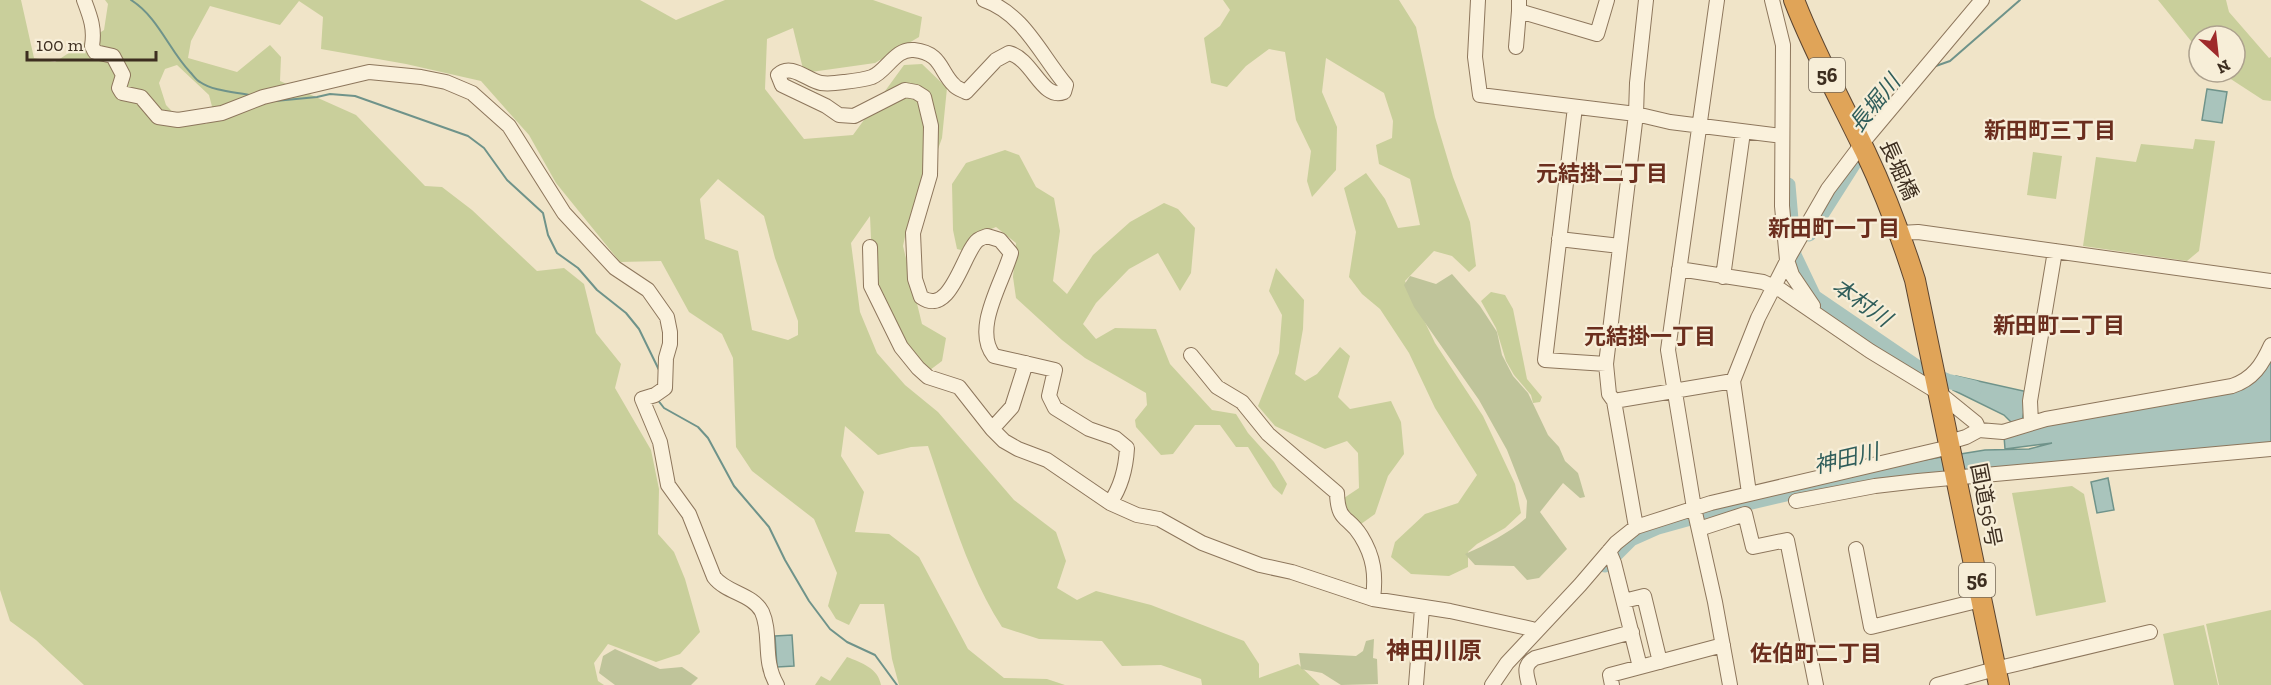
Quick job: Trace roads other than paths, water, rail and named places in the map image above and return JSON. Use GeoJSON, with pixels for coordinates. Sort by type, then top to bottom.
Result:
{"type":"FeatureCollection","features":[{"type":"Feature","properties":{"kind":"highway","name":"長堀橋"},"geometry":{"type":"LineString","coordinates":[[1794,0],[1900,233],[1915,280],[1937,382]]}},
{"type":"Feature","properties":{"kind":"highway","name":"国道56号"},"geometry":{"type":"LineString","coordinates":[[1937,382],[1997,677]]}},
{"type":"Feature","properties":{"kind":"street"},"geometry":{"type":"LineString","coordinates":[[84,0],[91,18],[94,33],[92,46],[95,52],[113,56],[123,75],[119,88],[122,93],[141,97],[158,117],[178,120],[222,113],[263,97],[369,72],[422,77],[446,82],[472,93],[509,126],[564,213],[615,268],[648,290],[667,317],[670,344],[666,358],[665,388],[657,394],[642,399],[660,442],[668,485],[690,514],[714,577],[720,585],[751,601],[762,612],[765,621],[767,660],[771,676],[777,685]]}},
{"type":"Feature","properties":{"kind":"street"},"geometry":{"type":"LineString","coordinates":[[984,0],[1000,6],[1032,35],[1051,67],[1066,85],[1064,92],[1058,94],[1044,87],[1025,61],[1018,55],[1009,53],[996,60],[966,92],[954,86],[940,63],[914,50],[893,58],[873,77],[819,83],[788,70],[781,72],[778,75],[779,79],[782,85],[826,106],[839,115],[854,116],[905,90],[916,92],[924,97],[930,126],[930,175],[913,233],[915,279],[921,297],[932,301],[940,299],[949,290],[978,240],[987,236],[1000,240],[1011,253],[995,293],[986,330],[987,347],[993,356],[1055,370],[1049,396],[1055,408],[1089,429],[1115,438],[1127,448],[1127,458],[1118,491],[1110,503]]}},
{"type":"Feature","properties":{"kind":"street"},"geometry":{"type":"LineString","coordinates":[[1478,0],[1475,57],[1480,95],[1636,114],[1743,132],[1782,136]]}},
{"type":"Feature","properties":{"kind":"street"},"geometry":{"type":"LineString","coordinates":[[1516,47],[1519,6],[1597,34],[1607,0]]}},
{"type":"Feature","properties":{"kind":"street"},"geometry":{"type":"LineString","coordinates":[[1636,527],[1614,401],[1609,394],[1606,364],[1636,114],[1646,0]]}},
{"type":"Feature","properties":{"kind":"street"},"geometry":{"type":"LineString","coordinates":[[1717,0],[1668,350],[1697,518],[1730,685]]}},
{"type":"Feature","properties":{"kind":"street"},"geometry":{"type":"LineString","coordinates":[[1772,0],[1782,45],[1782,206],[1791,253],[1792,275],[1813,306],[1813,311]]}},
{"type":"Feature","properties":{"kind":"street"},"geometry":{"type":"LineString","coordinates":[[1749,493],[1733,381],[1758,318],[1791,253],[1828,189],[1982,0]]}},
{"type":"Feature","properties":{"kind":"street"},"geometry":{"type":"LineString","coordinates":[[1575,107],[1545,360],[1606,364]]}},
{"type":"Feature","properties":{"kind":"street"},"geometry":{"type":"LineString","coordinates":[[1723,277],[1743,132]]}},
{"type":"Feature","properties":{"kind":"street"},"geometry":{"type":"LineString","coordinates":[[1900,233],[1918,232],[2271,281]]}},
{"type":"Feature","properties":{"kind":"street"},"geometry":{"type":"LineString","coordinates":[[1559,239],[1620,246]]}},
{"type":"Feature","properties":{"kind":"street"},"geometry":{"type":"LineString","coordinates":[[870,247],[871,286],[901,347],[927,377],[959,387],[1004,441],[1047,460],[1110,503],[1137,515],[1159,519],[1202,543],[1260,565],[1292,572],[1373,599],[1450,611],[1532,629],[1536,632]]}},
{"type":"Feature","properties":{"kind":"street"},"geometry":{"type":"LineString","coordinates":[[2031,423],[2030,401],[2055,251]]}},
{"type":"Feature","properties":{"kind":"street"},"geometry":{"type":"LineString","coordinates":[[1679,269],[1763,282],[1775,286],[1870,351],[1937,382],[1976,423],[1979,430]]}},
{"type":"Feature","properties":{"kind":"street"},"geometry":{"type":"LineString","coordinates":[[1697,518],[1749,493],[1950,446],[1979,430],[2003,432],[2031,423],[2232,386],[2243,382],[2261,366],[2271,345]]}},
{"type":"Feature","properties":{"kind":"street"},"geometry":{"type":"LineString","coordinates":[[1191,355],[1217,387],[1242,402],[1268,434],[1337,493],[1338,511],[1360,535],[1373,562],[1376,578],[1373,599]]}},
{"type":"Feature","properties":{"kind":"street"},"geometry":{"type":"LineString","coordinates":[[992,429],[1012,407],[1026,363]]}},
{"type":"Feature","properties":{"kind":"street"},"geometry":{"type":"LineString","coordinates":[[1614,401],[1733,381]]}},
{"type":"Feature","properties":{"kind":"street"},"geometry":{"type":"LineString","coordinates":[[1796,501],[1875,486],[1957,477],[2271,449]]}},
{"type":"Feature","properties":{"kind":"street"},"geometry":{"type":"LineString","coordinates":[[1492,685],[1507,663],[1611,555],[1616,543],[1636,527],[1745,514],[1753,547],[1787,540],[1816,685]]}},
{"type":"Feature","properties":{"kind":"street"},"geometry":{"type":"LineString","coordinates":[[1856,549],[1871,627],[1981,600]]}},
{"type":"Feature","properties":{"kind":"street"},"geometry":{"type":"LineString","coordinates":[[1611,555],[1640,667]]}},
{"type":"Feature","properties":{"kind":"street"},"geometry":{"type":"LineString","coordinates":[[1624,601],[1644,596],[1660,662]]}},
{"type":"Feature","properties":{"kind":"street"},"geometry":{"type":"LineString","coordinates":[[1416,685],[1422,608]]}},
{"type":"Feature","properties":{"kind":"street"},"geometry":{"type":"LineString","coordinates":[[1529,685],[1525,670],[1528,662],[1534,658],[1632,632]]}},
{"type":"Feature","properties":{"kind":"street"},"geometry":{"type":"LineString","coordinates":[[1937,685],[1997,677],[2150,632]]}},
{"type":"Feature","properties":{"kind":"street"},"geometry":{"type":"LineString","coordinates":[[1612,685],[1610,675],[1723,645]]}},
{"type":"Feature","properties":{"kind":"water"},"geometry":{"type":"Polygon","coordinates":[[[2207,89],[2227,92],[2222,123],[2202,120],[2207,89]]]}},
{"type":"Feature","properties":{"kind":"water"},"geometry":{"type":"Polygon","coordinates":[[[2271,356],[2271,444],[1888,480],[1887,466],[1985,450],[2029,449],[2052,443],[2005,449],[2004,436],[2054,422],[2231,389],[2271,356]]]}},
{"type":"Feature","properties":{"kind":"water"},"geometry":{"type":"Polygon","coordinates":[[[1956,376],[2028,392],[2022,421],[2012,423],[2004,415],[1953,390],[1956,376]]]}},
{"type":"Feature","properties":{"kind":"water"},"geometry":{"type":"Polygon","coordinates":[[[2108,478],[2114,510],[2097,513],[2091,482],[2108,478]]]}},
{"type":"Feature","properties":{"kind":"water"},"geometry":{"type":"Polygon","coordinates":[[[792,635],[794,666],[777,667],[775,636],[792,635]]]}},
{"type":"Feature","properties":{"kind":"waterway"},"geometry":{"type":"LineString","coordinates":[[131,0],[149,15],[197,80],[217,89],[249,95]]}},
{"type":"Feature","properties":{"kind":"waterway","name":"長堀川"},"geometry":{"type":"LineString","coordinates":[[1933,67],[1950,61],[2020,0]]}},
{"type":"Feature","properties":{"kind":"waterway"},"geometry":{"type":"LineString","coordinates":[[275,101],[330,94],[355,96],[468,136],[484,148],[507,180],[543,213],[548,235],[557,253],[578,268],[597,290],[626,313],[639,329],[659,370]]}},
{"type":"Feature","properties":{"kind":"waterway","name":"長堀川"},"geometry":{"type":"LineString","coordinates":[[1809,234],[1854,163]]}},
{"type":"Feature","properties":{"kind":"waterway","name":"本村川"},"geometry":{"type":"LineString","coordinates":[[1788,185],[1794,255],[1814,297],[1921,370],[1947,381],[1975,388]]}},
{"type":"Feature","properties":{"kind":"waterway"},"geometry":{"type":"LineString","coordinates":[[657,399],[664,408],[698,427],[708,438],[734,486],[769,527],[809,601],[830,629],[847,642],[875,655],[897,685]]}},
{"type":"Feature","properties":{"kind":"waterway","name":"神田川"},"geometry":{"type":"LineString","coordinates":[[1605,565],[1631,539],[1658,527],[1730,507],[1881,472],[1905,469]]}},
{"type":"Feature","properties":{"kind":"district","name":"新田町三丁目"},"geometry":{"type":"Point","coordinates":[2050,130]}},
{"type":"Feature","properties":{"kind":"district","name":"元結掛二丁目"},"geometry":{"type":"Point","coordinates":[1602,173]}},
{"type":"Feature","properties":{"kind":"district","name":"新田町一丁目"},"geometry":{"type":"Point","coordinates":[1834,228]}},
{"type":"Feature","properties":{"kind":"district","name":"新田町二丁目"},"geometry":{"type":"Point","coordinates":[2059,325]}},
{"type":"Feature","properties":{"kind":"district","name":"元結掛一丁目"},"geometry":{"type":"Point","coordinates":[1650,336]}},
{"type":"Feature","properties":{"kind":"district","name":"神田川原"},"geometry":{"type":"Point","coordinates":[1434,651]}},
{"type":"Feature","properties":{"kind":"district","name":"佐伯町二丁目"},"geometry":{"type":"Point","coordinates":[1816,653]}}]}
